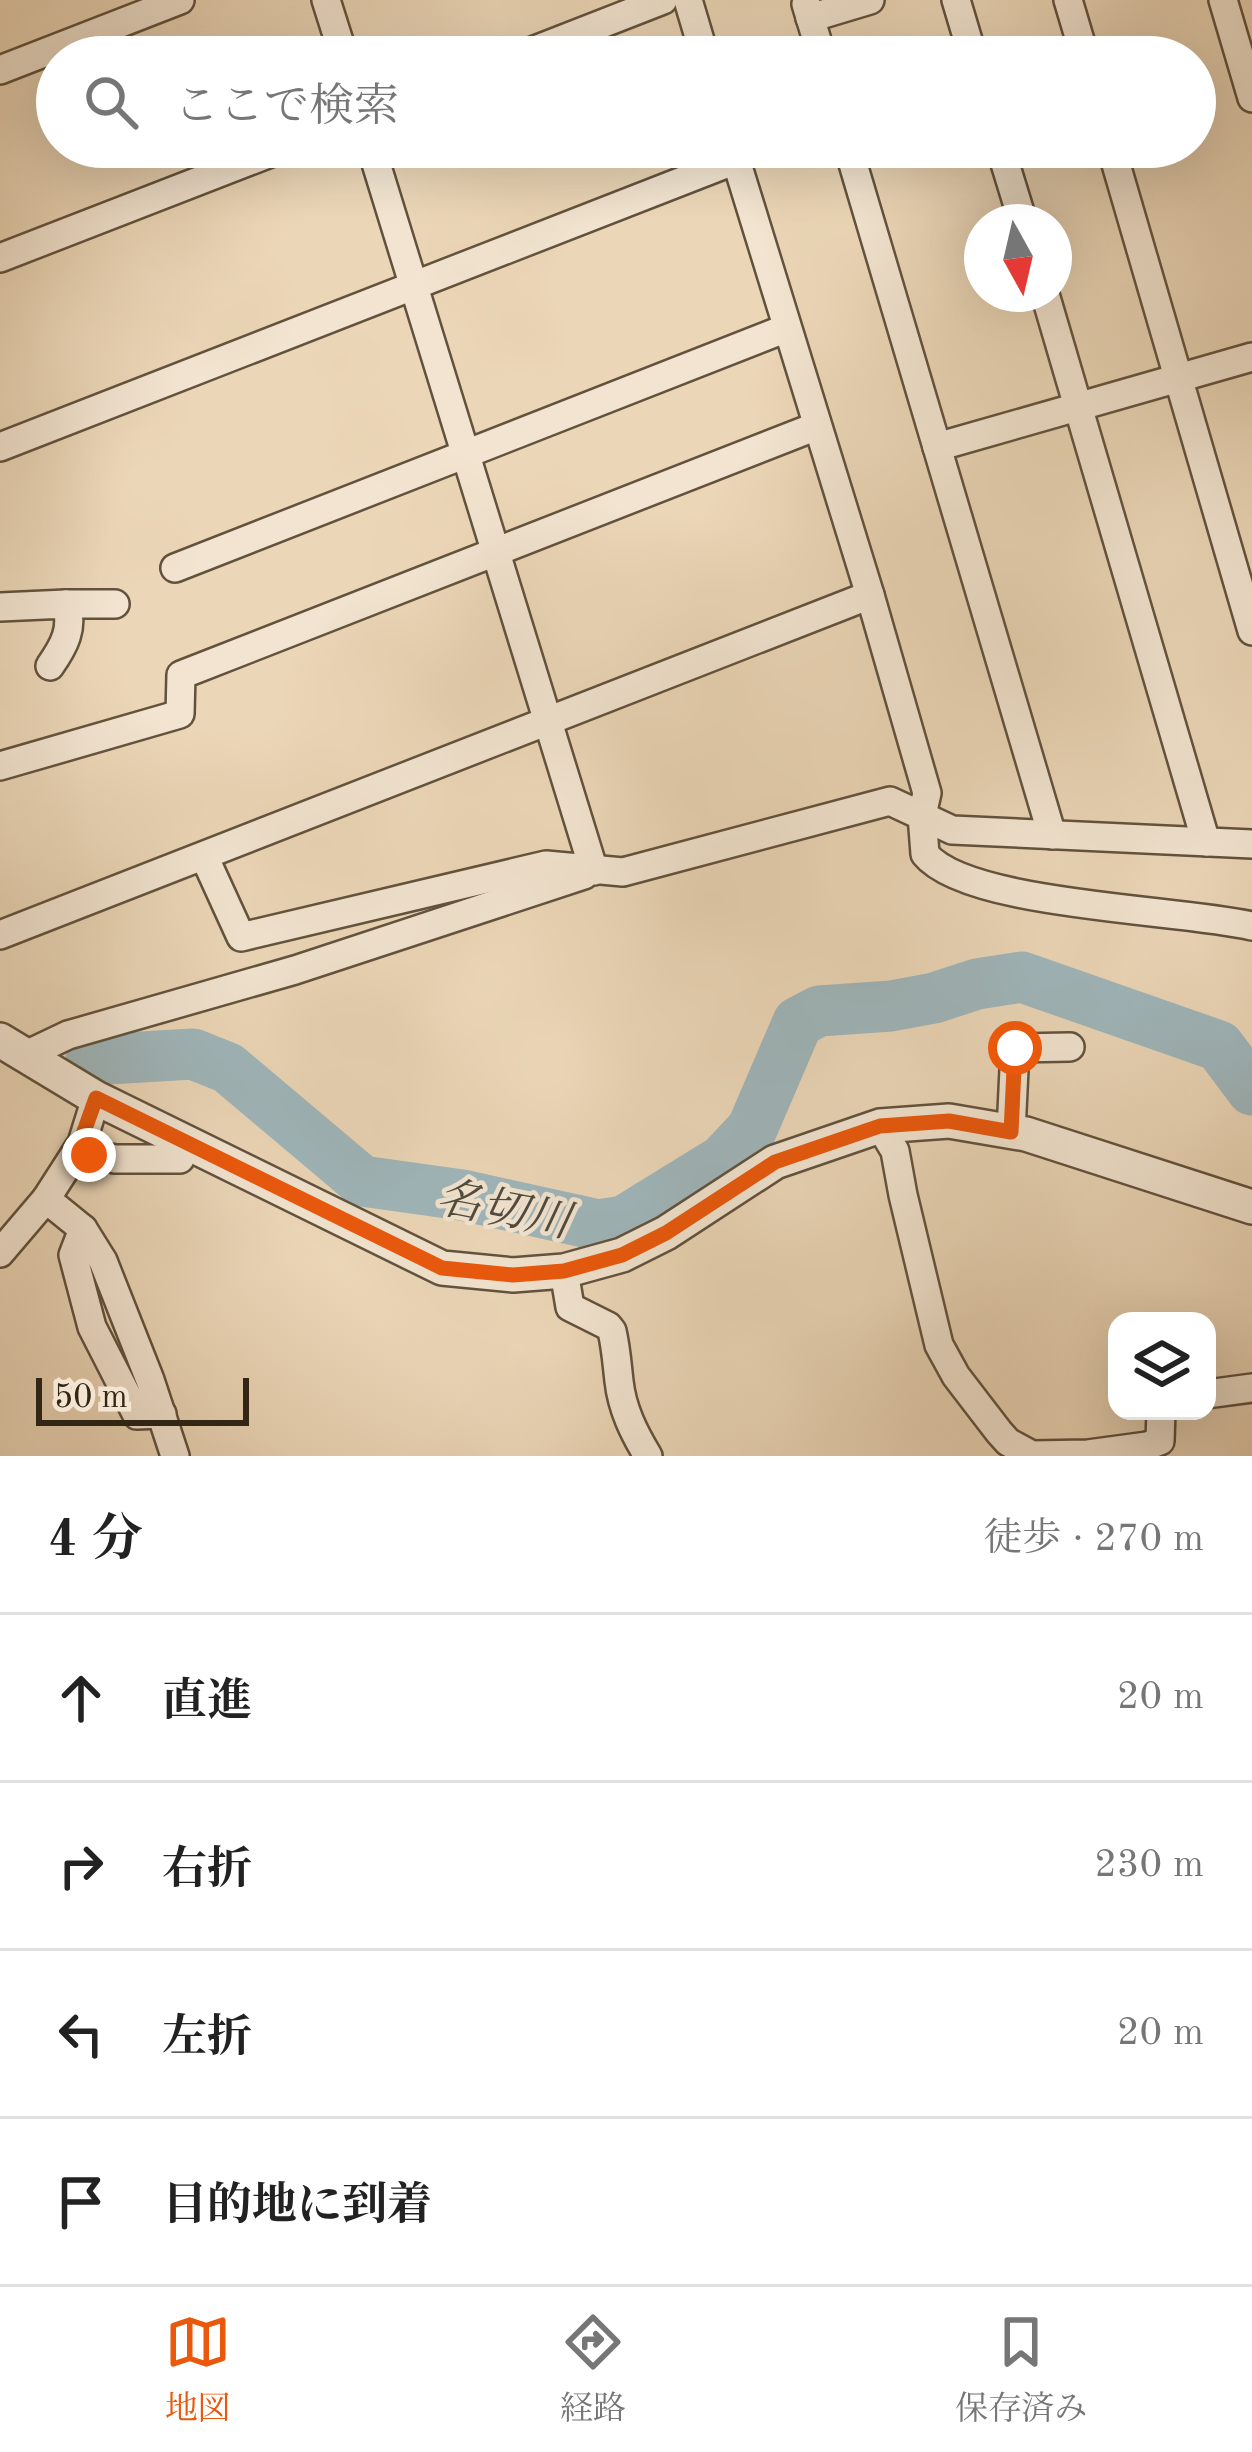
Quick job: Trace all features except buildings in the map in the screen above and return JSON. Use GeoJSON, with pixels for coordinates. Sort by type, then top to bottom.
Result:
{"type":"FeatureCollection","features":[{"type":"Feature","properties":{"kind":"street"},"geometry":{"type":"LineString","coordinates":[[87,36],[180,0]]}},
{"type":"Feature","properties":{"kind":"street"},"geometry":{"type":"LineString","coordinates":[[326,0],[337,36]]}},
{"type":"Feature","properties":{"kind":"street"},"geometry":{"type":"LineString","coordinates":[[571,36],[663,0]]}},
{"type":"Feature","properties":{"kind":"street"},"geometry":{"type":"LineString","coordinates":[[688,0],[699,36]]}},
{"type":"Feature","properties":{"kind":"street"},"geometry":{"type":"LineString","coordinates":[[808,9],[870,0]]}},
{"type":"Feature","properties":{"kind":"street"},"geometry":{"type":"LineString","coordinates":[[956,0],[967,36]]}},
{"type":"Feature","properties":{"kind":"street"},"geometry":{"type":"LineString","coordinates":[[1068,0],[1079,36]]}},
{"type":"Feature","properties":{"kind":"street"},"geometry":{"type":"LineString","coordinates":[[1223,0],[1252,98]]}},
{"type":"Feature","properties":{"kind":"street"},"geometry":{"type":"LineString","coordinates":[[0,70],[36,56]]}},
{"type":"Feature","properties":{"kind":"street"},"geometry":{"type":"LineString","coordinates":[[0,259],[232,168]]}},
{"type":"Feature","properties":{"kind":"street"},"geometry":{"type":"LineString","coordinates":[[378,168],[594,872]]}},
{"type":"Feature","properties":{"kind":"street"},"geometry":{"type":"LineString","coordinates":[[0,448],[415,287],[700,168]]}},
{"type":"Feature","properties":{"kind":"street"},"geometry":{"type":"LineString","coordinates":[[738,168],[927,793],[922,815],[925,854],[967,880],[1046,897],[1252,926]]}},
{"type":"Feature","properties":{"kind":"street"},"geometry":{"type":"LineString","coordinates":[[854,168],[1052,835]]}},
{"type":"Feature","properties":{"kind":"street"},"geometry":{"type":"LineString","coordinates":[[1006,168],[1017,204]]}},
{"type":"Feature","properties":{"kind":"street"},"geometry":{"type":"LineString","coordinates":[[1117,168],[1252,631]]}},
{"type":"Feature","properties":{"kind":"street"},"geometry":{"type":"LineString","coordinates":[[1050,312],[1206,842]]}},
{"type":"Feature","properties":{"kind":"street"},"geometry":{"type":"LineString","coordinates":[[175,568],[787,328]]}},
{"type":"Feature","properties":{"kind":"street"},"geometry":{"type":"LineString","coordinates":[[937,447],[1252,357]]}},
{"type":"Feature","properties":{"kind":"street"},"geometry":{"type":"LineString","coordinates":[[0,766],[180,714],[181,675],[818,427]]}},
{"type":"Feature","properties":{"kind":"street"},"geometry":{"type":"LineString","coordinates":[[0,935],[870,595]]}},
{"type":"Feature","properties":{"kind":"street"},"geometry":{"type":"LineString","coordinates":[[50,666],[66,640],[70,617],[66,604]]}},
{"type":"Feature","properties":{"kind":"street"},"geometry":{"type":"LineString","coordinates":[[0,607],[116,604]]}},
{"type":"Feature","properties":{"kind":"street"},"geometry":{"type":"LineString","coordinates":[[204,856],[241,937],[546,865],[623,872],[890,801],[952,830],[1252,844]]}},
{"type":"Feature","properties":{"kind":"street"},"geometry":{"type":"LineString","coordinates":[[13,1047],[258,981],[594,872]]}},
{"type":"Feature","properties":{"kind":"street"},"geometry":{"type":"LineString","coordinates":[[13,1047],[96,1098],[442,1268],[513,1275],[564,1271],[622,1255],[666,1233],[775,1162],[880,1126],[949,1121],[1026,1134],[1252,1208]]}},
{"type":"Feature","properties":{"kind":"street"},"geometry":{"type":"LineString","coordinates":[[1011,1132],[1015,1048],[1070,1047]]}},
{"type":"Feature","properties":{"kind":"street"},"geometry":{"type":"LineString","coordinates":[[0,1252],[46,1199],[77,1151],[96,1098]]}},
{"type":"Feature","properties":{"kind":"street"},"geometry":{"type":"LineString","coordinates":[[880,1126],[896,1151],[939,1345],[956,1376],[1015,1452],[1070,1455],[1156,1444],[1161,1420]]}},
{"type":"Feature","properties":{"kind":"street"},"geometry":{"type":"LineString","coordinates":[[77,1151],[115,1159],[179,1159]]}},
{"type":"Feature","properties":{"kind":"street"},"geometry":{"type":"LineString","coordinates":[[46,1199],[83,1228],[103,1261],[175,1456]]}},
{"type":"Feature","properties":{"kind":"street"},"geometry":{"type":"LineString","coordinates":[[564,1271],[570,1307],[612,1331],[625,1408],[648,1456]]}},
{"type":"Feature","properties":{"kind":"street"},"geometry":{"type":"LineString","coordinates":[[1216,1393],[1252,1388]]}},
{"type":"Feature","properties":{"kind":"waterway","name":"名切川"},"geometry":{"type":"LineString","coordinates":[[91,1060],[193,1054],[228,1068],[362,1181],[462,1195],[598,1225],[624,1221],[723,1160],[752,1129],[798,1022],[819,1011],[891,1006],[1022,977],[1219,1046],[1252,1090]]}},
{"type":"Feature","properties":{"kind":"route"},"geometry":{"type":"LineString","coordinates":[[89,1155],[77,1151],[96,1098],[442,1268],[513,1275],[564,1271],[622,1255],[666,1233],[775,1162],[832,1140],[880,1126],[949,1121],[1011,1132],[1015,1048]]}}]}
